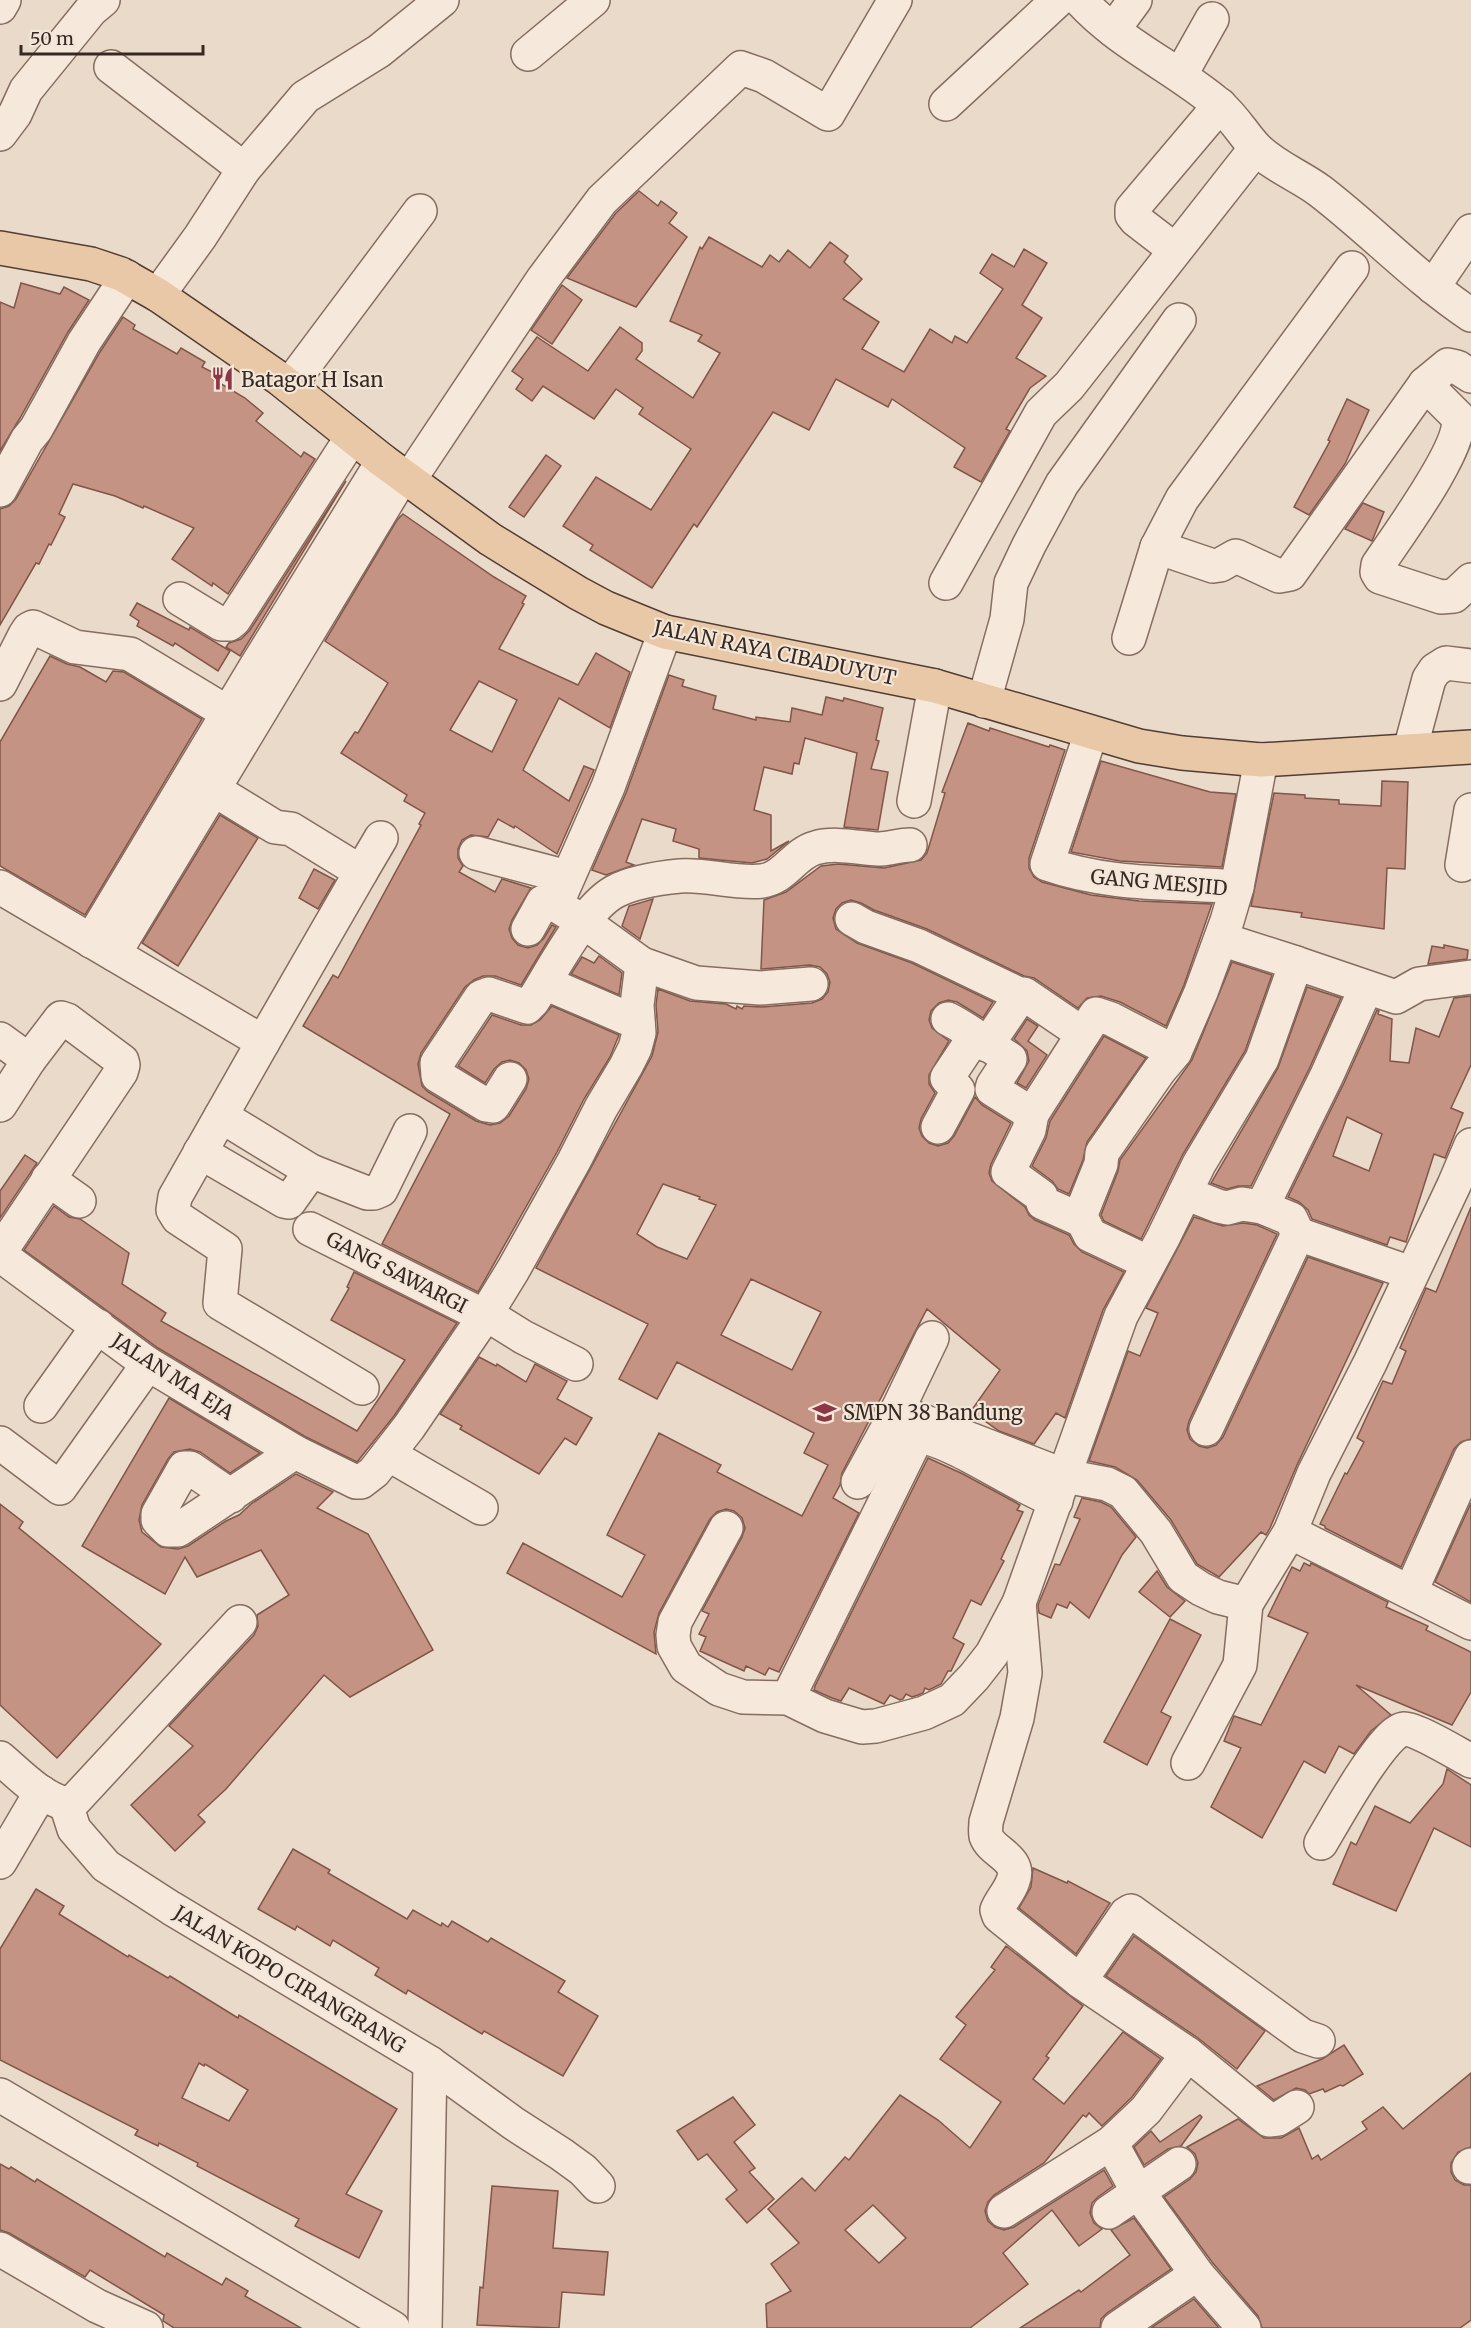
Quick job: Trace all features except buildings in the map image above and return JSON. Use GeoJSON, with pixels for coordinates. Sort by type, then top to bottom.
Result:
{"type":"FeatureCollection","features":[{"type":"Feature","properties":{"kind":"main road","name":"JALAN RAYA CIBADUYUT"},"geometry":{"type":"LineString","coordinates":[[0,248],[70,259],[127,277],[158,295],[289,386],[352,437],[490,539],[606,608],[665,632],[935,686],[1091,733],[1139,746],[1182,753],[1261,760],[1471,747]]}},
{"type":"Feature","properties":{"kind":"street"},"geometry":{"type":"LineString","coordinates":[[0,7],[4,0]]}},
{"type":"Feature","properties":{"kind":"street"},"geometry":{"type":"LineString","coordinates":[[0,134],[15,114],[26,90],[91,10],[103,0]]}},
{"type":"Feature","properties":{"kind":"street"},"geometry":{"type":"LineString","coordinates":[[158,295],[200,237],[244,169],[305,97],[379,51],[442,0]]}},
{"type":"Feature","properties":{"kind":"street"},"geometry":{"type":"LineString","coordinates":[[528,54],[593,0]]}},
{"type":"Feature","properties":{"kind":"street"},"geometry":{"type":"LineString","coordinates":[[203,782],[228,713],[398,472],[602,200],[741,68],[764,76],[828,114],[895,0]]}},
{"type":"Feature","properties":{"kind":"street"},"geometry":{"type":"LineString","coordinates":[[946,104],[1058,0]]}},
{"type":"Feature","properties":{"kind":"street"},"geometry":{"type":"LineString","coordinates":[[1080,0],[1113,30],[1181,74],[1220,105],[1256,148],[1273,163],[1320,191],[1433,287],[1471,315]]}},
{"type":"Feature","properties":{"kind":"street"},"geometry":{"type":"LineString","coordinates":[[1113,30],[1135,0]]}},
{"type":"Feature","properties":{"kind":"street"},"geometry":{"type":"LineString","coordinates":[[1181,74],[1212,19]]}},
{"type":"Feature","properties":{"kind":"street"},"geometry":{"type":"LineString","coordinates":[[111,67],[244,169]]}},
{"type":"Feature","properties":{"kind":"street"},"geometry":{"type":"LineString","coordinates":[[1175,250],[1136,220],[1132,215],[1132,209],[1220,105]]}},
{"type":"Feature","properties":{"kind":"street"},"geometry":{"type":"LineString","coordinates":[[946,583],[1041,413],[1069,386],[1256,148]]}},
{"type":"Feature","properties":{"kind":"street"},"geometry":{"type":"LineString","coordinates":[[289,386],[420,211]]}},
{"type":"Feature","properties":{"kind":"street"},"geometry":{"type":"LineString","coordinates":[[1433,287],[1471,231]]}},
{"type":"Feature","properties":{"kind":"street"},"geometry":{"type":"LineString","coordinates":[[1129,638],[1157,547],[1182,499],[1352,268]]}},
{"type":"Feature","properties":{"kind":"street"},"geometry":{"type":"LineString","coordinates":[[0,490],[84,342],[127,277]]}},
{"type":"Feature","properties":{"kind":"street"},"geometry":{"type":"LineString","coordinates":[[984,701],[1007,619],[1011,583],[1029,546],[1062,484],[1179,320]]}},
{"type":"Feature","properties":{"kind":"street"},"geometry":{"type":"LineString","coordinates":[[1157,547],[1212,566],[1220,565],[1236,556],[1279,576],[1290,574],[1425,384],[1448,365],[1457,367],[1471,376]]}},
{"type":"Feature","properties":{"kind":"street"},"geometry":{"type":"LineString","coordinates":[[1425,384],[1458,417],[1458,432],[1433,481],[1378,566],[1377,572],[1380,577],[1441,597],[1454,596],[1471,580]]}},
{"type":"Feature","properties":{"kind":"street"},"geometry":{"type":"LineString","coordinates":[[180,599],[221,624],[229,624],[234,620],[352,437]]}},
{"type":"Feature","properties":{"kind":"street"},"geometry":{"type":"LineString","coordinates":[[103,947],[203,782],[398,472]]}},
{"type":"Feature","properties":{"kind":"street"},"geometry":{"type":"LineString","coordinates":[[0,684],[25,635],[33,627],[75,647],[130,654],[228,713]]}},
{"type":"Feature","properties":{"kind":"street"},"geometry":{"type":"LineString","coordinates":[[528,929],[545,900],[561,891],[608,787],[665,632]]}},
{"type":"Feature","properties":{"kind":"street"},"geometry":{"type":"LineString","coordinates":[[1410,750],[1430,679],[1435,670],[1446,663],[1471,666]]}},
{"type":"Feature","properties":{"kind":"street"},"geometry":{"type":"LineString","coordinates":[[914,801],[935,686]]}},
{"type":"Feature","properties":{"kind":"street","name":"GANG MESJID"},"geometry":{"type":"LineString","coordinates":[[1079,1219],[1101,1164],[1102,1153],[1175,1052],[1221,939],[1237,887],[1117,881],[1083,875],[1047,864],[1091,733]]}},
{"type":"Feature","properties":{"kind":"street"},"geometry":{"type":"LineString","coordinates":[[1237,887],[1261,760]]}},
{"type":"Feature","properties":{"kind":"street"},"geometry":{"type":"LineString","coordinates":[[203,782],[275,827],[291,829],[362,872]]}},
{"type":"Feature","properties":{"kind":"street"},"geometry":{"type":"LineString","coordinates":[[1462,865],[1471,810]]}},
{"type":"Feature","properties":{"kind":"street"},"geometry":{"type":"LineString","coordinates":[[362,1388],[220,1303],[225,1248],[177,1218],[173,1210],[175,1197],[200,1152],[381,838]]}},
{"type":"Feature","properties":{"kind":"street"},"geometry":{"type":"LineString","coordinates":[[510,1079],[493,1106],[486,1105],[438,1076],[436,1063],[481,997],[489,994],[527,1007],[584,922],[599,903],[615,891],[644,882],[681,876],[760,881],[775,878],[801,855],[814,848],[837,846],[882,849],[910,845]]}},
{"type":"Feature","properties":{"kind":"street"},"geometry":{"type":"LineString","coordinates":[[476,853],[561,891],[584,922],[642,964],[696,983],[760,988],[811,984]]}},
{"type":"Feature","properties":{"kind":"street"},"geometry":{"type":"LineString","coordinates":[[0,887],[263,1042]]}},
{"type":"Feature","properties":{"kind":"street"},"geometry":{"type":"LineString","coordinates":[[852,919],[866,927],[919,946],[1021,995],[1024,994],[1083,1034]]}},
{"type":"Feature","properties":{"kind":"street"},"geometry":{"type":"LineString","coordinates":[[1221,939],[1396,997],[1419,984],[1471,977]]}},
{"type":"Feature","properties":{"kind":"street"},"geometry":{"type":"LineString","coordinates":[[726,1527],[675,1622],[672,1635],[674,1646],[686,1667],[719,1689],[743,1697],[788,1698],[825,1716],[862,1727],[876,1726],[924,1713],[952,1701],[992,1654],[1019,1602],[1121,1316],[1198,1164],[1262,1059],[1296,963]]}},
{"type":"Feature","properties":{"kind":"street"},"geometry":{"type":"LineString","coordinates":[[481,1508],[388,1454],[451,1367],[513,1270],[626,1066],[637,1041],[637,1005],[642,964]]}},
{"type":"Feature","properties":{"kind":"street"},"geometry":{"type":"LineString","coordinates":[[544,984],[638,1023]]}},
{"type":"Feature","properties":{"kind":"street"},"geometry":{"type":"LineString","coordinates":[[1262,1208],[1366,988]]}},
{"type":"Feature","properties":{"kind":"street"},"geometry":{"type":"LineString","coordinates":[[938,1127],[958,1089],[946,1078],[970,1033],[1021,995]]}},
{"type":"Feature","properties":{"kind":"street"},"geometry":{"type":"LineString","coordinates":[[1149,1263],[1090,1235],[1084,1222],[1043,1203],[1041,1197],[1008,1172],[1029,1130],[1032,1114],[1096,1014],[1111,1019],[1175,1052]]}},
{"type":"Feature","properties":{"kind":"street"},"geometry":{"type":"LineString","coordinates":[[0,1105],[29,1060],[61,1018],[122,1060],[122,1072],[48,1179],[0,1254]]}},
{"type":"Feature","properties":{"kind":"street"},"geometry":{"type":"LineString","coordinates":[[970,1033],[1010,1059],[992,1089],[1032,1114]]}},
{"type":"Feature","properties":{"kind":"street"},"geometry":{"type":"LineString","coordinates":[[0,1039],[29,1060]]}},
{"type":"Feature","properties":{"kind":"street"},"geometry":{"type":"LineString","coordinates":[[221,1116],[312,1171],[367,1193],[381,1190],[410,1131]]}},
{"type":"Feature","properties":{"kind":"street"},"geometry":{"type":"LineString","coordinates":[[1188,1763],[1240,1665],[1246,1604],[1290,1532],[1314,1473],[1370,1363],[1411,1273],[1463,1188],[1471,1145]]}},
{"type":"Feature","properties":{"kind":"street"},"geometry":{"type":"LineString","coordinates":[[200,1152],[289,1202],[312,1171]]}},
{"type":"Feature","properties":{"kind":"street"},"geometry":{"type":"LineString","coordinates":[[48,1179],[79,1201]]}},
{"type":"Feature","properties":{"kind":"street"},"geometry":{"type":"LineString","coordinates":[[1185,1193],[1227,1208],[1242,1204],[1262,1208],[1291,1219],[1298,1234],[1411,1273]]}},
{"type":"Feature","properties":{"kind":"street","name":"GANG SAWARGI"},"geometry":{"type":"LineString","coordinates":[[310,1229],[485,1315],[576,1364]]}},
{"type":"Feature","properties":{"kind":"street"},"geometry":{"type":"LineString","coordinates":[[1206,1429],[1298,1234]]}},
{"type":"Feature","properties":{"kind":"street","name":"JALAN MA EJA"},"geometry":{"type":"LineString","coordinates":[[0,1254],[148,1364],[295,1452],[356,1482],[368,1479],[388,1454]]}},
{"type":"Feature","properties":{"kind":"street"},"geometry":{"type":"LineString","coordinates":[[41,1406],[98,1326]]}},
{"type":"Feature","properties":{"kind":"street"},"geometry":{"type":"LineString","coordinates":[[858,1482],[933,1338]]}},
{"type":"Feature","properties":{"kind":"street"},"geometry":{"type":"LineString","coordinates":[[0,1443],[60,1488],[148,1364]]}},
{"type":"Feature","properties":{"kind":"street"},"geometry":{"type":"LineString","coordinates":[[897,1411],[1060,1489]]}},
{"type":"Feature","properties":{"kind":"street"},"geometry":{"type":"LineString","coordinates":[[788,1698],[915,1441],[922,1436],[940,1441],[1028,1490],[1107,1484],[1123,1492],[1156,1532],[1183,1577],[1200,1589],[1246,1604]]}},
{"type":"Feature","properties":{"kind":"street"},"geometry":{"type":"LineString","coordinates":[[231,1496],[295,1452]]}},
{"type":"Feature","properties":{"kind":"street"},"geometry":{"type":"LineString","coordinates":[[1411,1592],[1471,1457]]}},
{"type":"Feature","properties":{"kind":"street"},"geometry":{"type":"LineString","coordinates":[[1290,1532],[1471,1623]]}},
{"type":"Feature","properties":{"kind":"street"},"geometry":{"type":"LineString","coordinates":[[1019,1602],[1025,1673],[1017,1718],[986,1822],[988,1839],[1010,1860],[1014,1871],[1014,1880],[997,1910],[999,1916],[1080,1981],[1188,2054],[1269,2120],[1278,2119],[1297,2107]]}},
{"type":"Feature","properties":{"kind":"street"},"geometry":{"type":"LineString","coordinates":[[0,1862],[53,1798],[75,1800],[240,1622]]}},
{"type":"Feature","properties":{"kind":"street"},"geometry":{"type":"LineString","coordinates":[[1321,1843],[1377,1752],[1396,1732],[1405,1729],[1417,1733],[1471,1761]]}},
{"type":"Feature","properties":{"kind":"street","name":"JALAN KOPO CIRANGRANG"},"geometry":{"type":"LineString","coordinates":[[0,1758],[53,1798],[74,1829],[106,1866],[171,1908],[430,2063],[583,2170],[598,2186]]}},
{"type":"Feature","properties":{"kind":"street"},"geometry":{"type":"LineString","coordinates":[[1080,1981],[1126,1914],[1131,1911],[1303,2036],[1318,2041]]}},
{"type":"Feature","properties":{"kind":"street"},"geometry":{"type":"LineString","coordinates":[[1004,2211],[1111,2143],[1146,2110],[1188,2054]]}},
{"type":"Feature","properties":{"kind":"street"},"geometry":{"type":"LineString","coordinates":[[424,2328],[430,2063]]}},
{"type":"Feature","properties":{"kind":"street"},"geometry":{"type":"LineString","coordinates":[[0,2095],[393,2328]]}},
{"type":"Feature","properties":{"kind":"street"},"geometry":{"type":"LineString","coordinates":[[1111,2143],[1138,2192],[1197,2274],[1244,2328]]}},
{"type":"Feature","properties":{"kind":"street"},"geometry":{"type":"LineString","coordinates":[[1109,2212],[1179,2164]]}},
{"type":"Feature","properties":{"kind":"street"},"geometry":{"type":"LineString","coordinates":[[0,2249],[97,2306],[146,2328]]}},
{"type":"Feature","properties":{"kind":"street"},"geometry":{"type":"LineString","coordinates":[[1118,2328],[1197,2274]]}},
{"type":"Feature","properties":{"kind":"place","name":"Batagor H Isan"},"geometry":{"type":"Point","coordinates":[223,379]}},
{"type":"Feature","properties":{"kind":"place","name":"SMPN 38 Bandung"},"geometry":{"type":"Point","coordinates":[825,1412]}}]}
